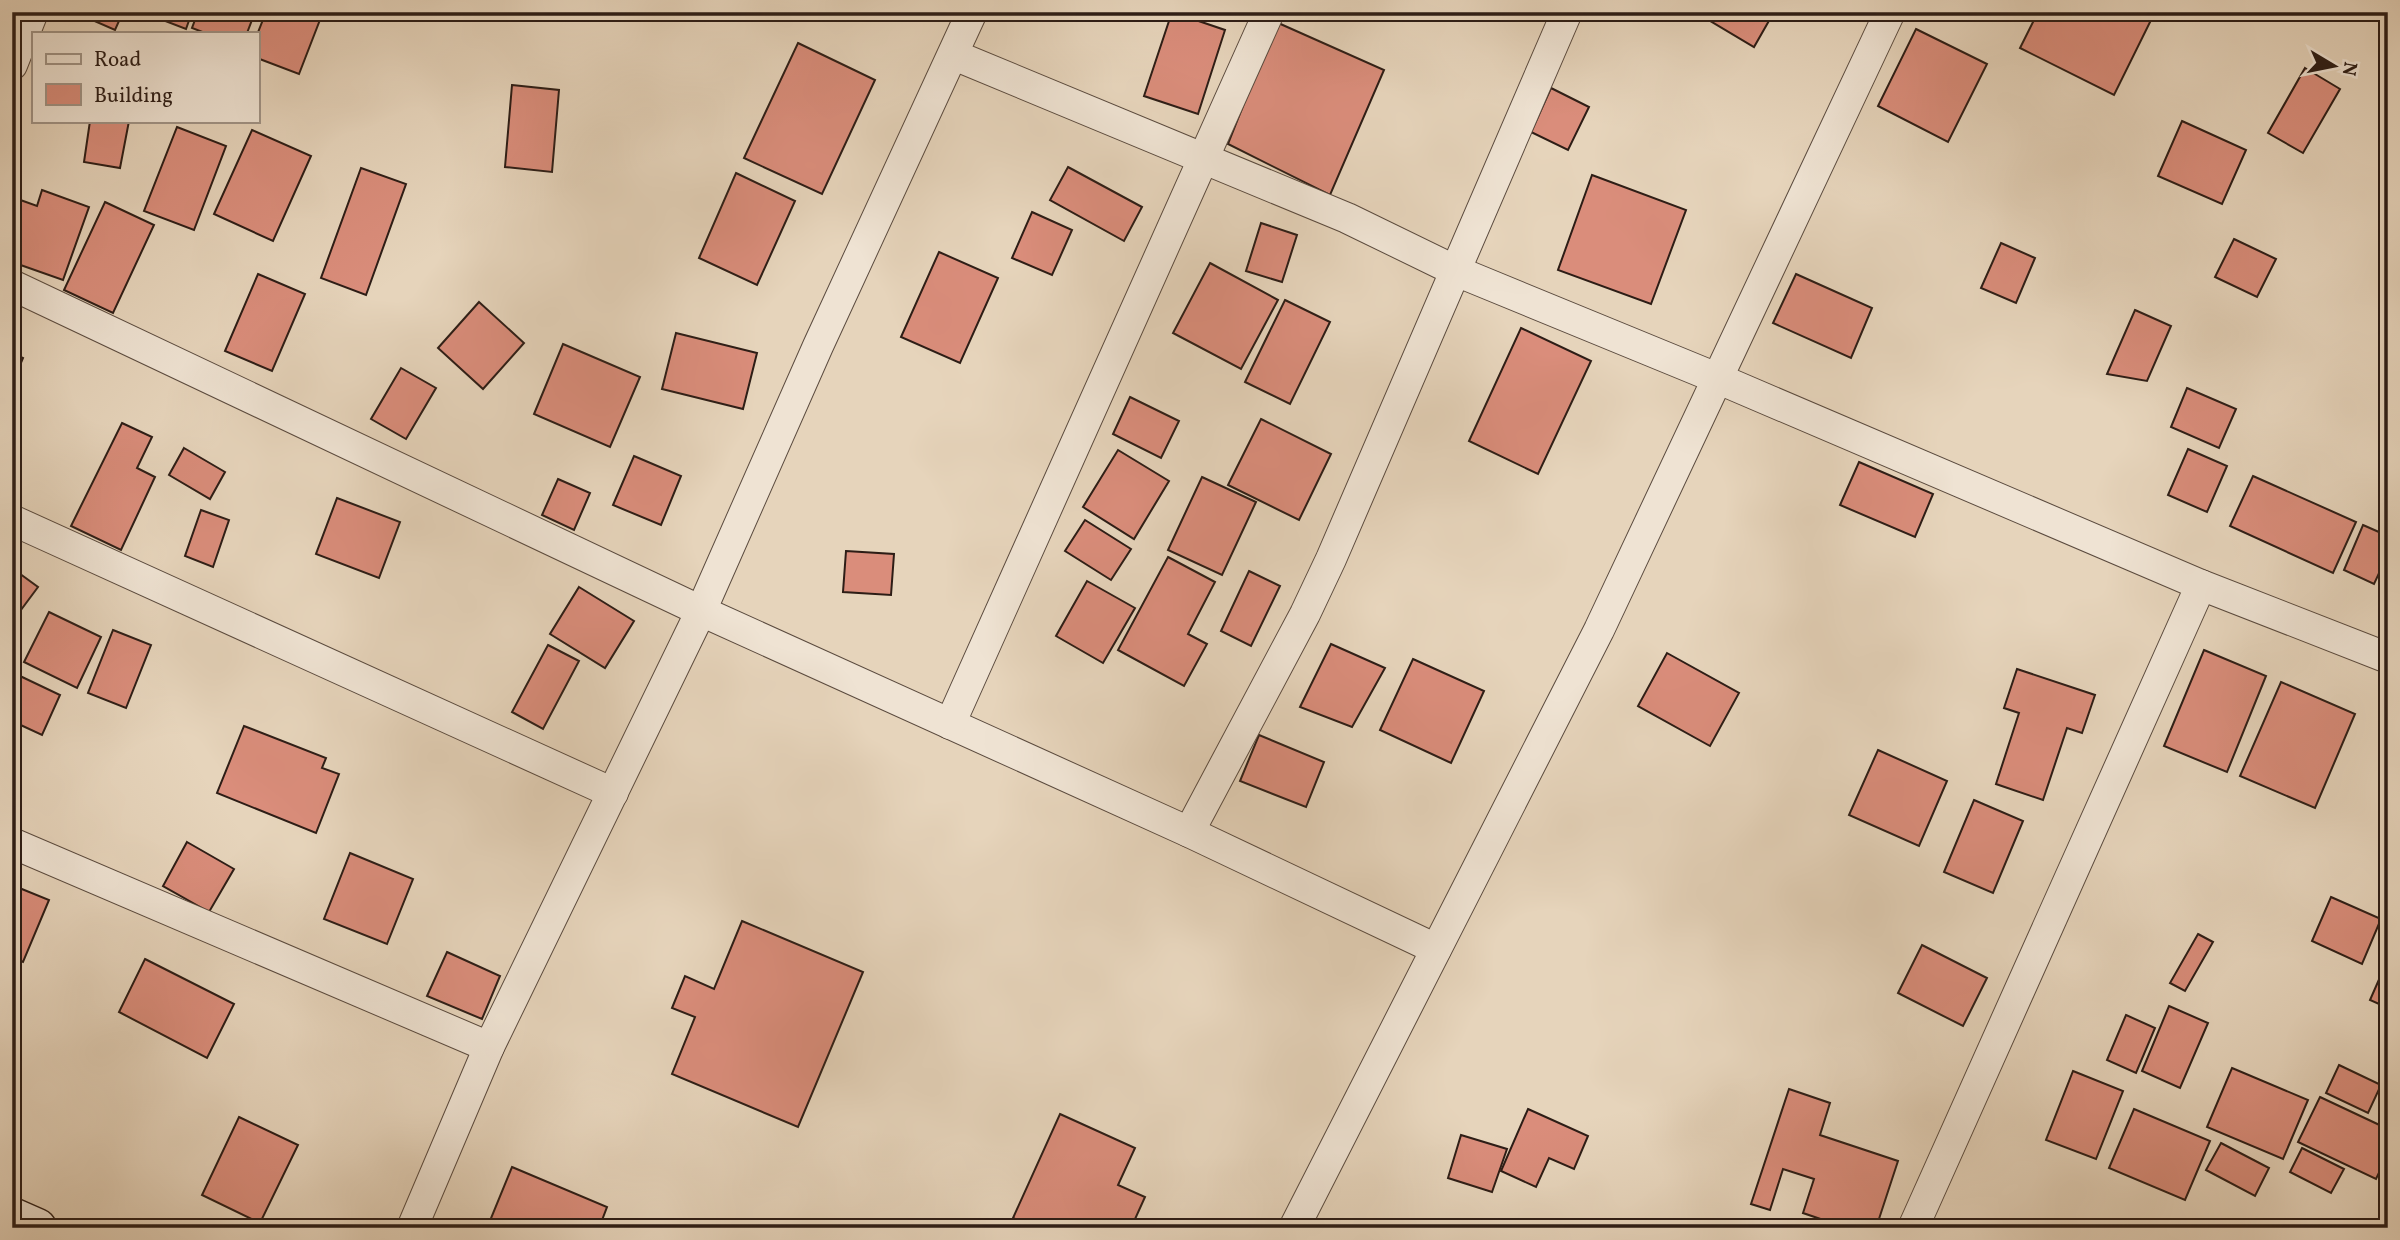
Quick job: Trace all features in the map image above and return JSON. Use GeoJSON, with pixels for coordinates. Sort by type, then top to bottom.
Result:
{"type":"FeatureCollection","features":[{"type":"Feature","properties":{"kind":"street"},"geometry":{"type":"LineString","coordinates":[[12,65],[33,12]]}},
{"type":"Feature","properties":{"kind":"street"},"geometry":{"type":"LineString","coordinates":[[412,1228],[489,1046],[701,611],[818,346],[972,12]]}},
{"type":"Feature","properties":{"kind":"street"},"geometry":{"type":"LineString","coordinates":[[950,724],[1269,12]]}},
{"type":"Feature","properties":{"kind":"street"},"geometry":{"type":"LineString","coordinates":[[1189,832],[1310,603],[1567,12]]}},
{"type":"Feature","properties":{"kind":"street"},"geometry":{"type":"LineString","coordinates":[[1294,1228],[1599,630],[1890,12]]}},
{"type":"Feature","properties":{"kind":"street"},"geometry":{"type":"LineString","coordinates":[[954,55],[1347,218],[1456,271],[1719,379],[2201,585],[2388,658]]}},
{"type":"Feature","properties":{"kind":"street"},"geometry":{"type":"LineString","coordinates":[[12,285],[701,611],[1189,832],[1436,949]]}},
{"type":"Feature","properties":{"kind":"street"},"geometry":{"type":"LineString","coordinates":[[12,520],[613,793]]}},
{"type":"Feature","properties":{"kind":"street"},"geometry":{"type":"LineString","coordinates":[[1913,1228],[2201,585]]}},
{"type":"Feature","properties":{"kind":"street"},"geometry":{"type":"LineString","coordinates":[[12,843],[489,1046]]}},
{"type":"Feature","properties":{"kind":"street"},"geometry":{"type":"LineString","coordinates":[[12,1217],[37,1228]]}},
{"type":"Feature","properties":{"kind":"building"},"geometry":{"type":"Polygon","coordinates":[[[74,12],[123,12],[115,30],[74,12]]]}},
{"type":"Feature","properties":{"kind":"building"},"geometry":{"type":"Polygon","coordinates":[[[142,12],[192,12],[186,29],[142,12]]]}},
{"type":"Feature","properties":{"kind":"building"},"geometry":{"type":"Polygon","coordinates":[[[198,12],[255,12],[247,32],[202,32],[192,28],[198,12]]]}},
{"type":"Feature","properties":{"kind":"building"},"geometry":{"type":"Polygon","coordinates":[[[266,12],[323,12],[299,74],[259,59],[258,32],[266,12]]]}},
{"type":"Feature","properties":{"kind":"building"},"geometry":{"type":"Polygon","coordinates":[[[1172,12],[1225,30],[1198,114],[1144,96],[1172,12]]]}},
{"type":"Feature","properties":{"kind":"building"},"geometry":{"type":"Polygon","coordinates":[[[1704,12],[1774,12],[1754,47],[1702,16],[1704,12]]]}},
{"type":"Feature","properties":{"kind":"building"},"geometry":{"type":"Polygon","coordinates":[[[2038,12],[2155,12],[2114,95],[2020,48],[2038,12]]]}},
{"type":"Feature","properties":{"kind":"building"},"geometry":{"type":"Polygon","coordinates":[[[1276,22],[1384,70],[1330,195],[1228,144],[1276,22]]]}},
{"type":"Feature","properties":{"kind":"building"},"geometry":{"type":"Polygon","coordinates":[[[1916,29],[1987,64],[1948,142],[1878,106],[1916,29]]]}},
{"type":"Feature","properties":{"kind":"building"},"geometry":{"type":"Polygon","coordinates":[[[798,43],[875,80],[822,194],[744,158],[798,43]]]}},
{"type":"Feature","properties":{"kind":"building"},"geometry":{"type":"Polygon","coordinates":[[[2305,68],[2340,89],[2303,153],[2268,133],[2305,68]]]}},
{"type":"Feature","properties":{"kind":"building"},"geometry":{"type":"Polygon","coordinates":[[[512,85],[559,90],[552,172],[505,167],[512,85]]]}},
{"type":"Feature","properties":{"kind":"building"},"geometry":{"type":"Polygon","coordinates":[[[1551,88],[1589,107],[1568,150],[1531,132],[1551,88]]]}},
{"type":"Feature","properties":{"kind":"building"},"geometry":{"type":"Polygon","coordinates":[[[2182,121],[2246,150],[2222,204],[2158,176],[2182,121]]]}},
{"type":"Feature","properties":{"kind":"building"},"geometry":{"type":"Polygon","coordinates":[[[90,122],[129,122],[120,168],[84,162],[90,122]]]}},
{"type":"Feature","properties":{"kind":"building"},"geometry":{"type":"Polygon","coordinates":[[[177,127],[226,146],[194,230],[144,211],[177,127]]]}},
{"type":"Feature","properties":{"kind":"building"},"geometry":{"type":"Polygon","coordinates":[[[252,130],[311,156],[273,241],[214,214],[252,130]]]}},
{"type":"Feature","properties":{"kind":"building"},"geometry":{"type":"Polygon","coordinates":[[[1068,167],[1142,207],[1124,241],[1050,200],[1068,167]]]}},
{"type":"Feature","properties":{"kind":"building"},"geometry":{"type":"Polygon","coordinates":[[[361,168],[406,184],[366,295],[321,278],[361,168]]]}},
{"type":"Feature","properties":{"kind":"building"},"geometry":{"type":"Polygon","coordinates":[[[736,173],[795,201],[757,285],[699,258],[736,173]]]}},
{"type":"Feature","properties":{"kind":"building"},"geometry":{"type":"Polygon","coordinates":[[[1592,175],[1686,210],[1651,304],[1558,270],[1592,175]]]}},
{"type":"Feature","properties":{"kind":"building"},"geometry":{"type":"Polygon","coordinates":[[[42,190],[89,207],[63,280],[12,262],[12,197],[37,206],[42,190]]]}},
{"type":"Feature","properties":{"kind":"building"},"geometry":{"type":"Polygon","coordinates":[[[105,202],[154,225],[113,313],[64,290],[105,202]]]}},
{"type":"Feature","properties":{"kind":"building"},"geometry":{"type":"Polygon","coordinates":[[[1032,212],[1072,230],[1052,275],[1012,258],[1032,212]]]}},
{"type":"Feature","properties":{"kind":"building"},"geometry":{"type":"Polygon","coordinates":[[[1261,223],[1297,235],[1282,282],[1246,271],[1261,223]]]}},
{"type":"Feature","properties":{"kind":"building"},"geometry":{"type":"Polygon","coordinates":[[[2234,239],[2276,259],[2257,297],[2215,277],[2234,239]]]}},
{"type":"Feature","properties":{"kind":"building"},"geometry":{"type":"Polygon","coordinates":[[[2001,243],[2035,258],[2016,303],[1981,288],[2001,243]]]}},
{"type":"Feature","properties":{"kind":"building"},"geometry":{"type":"Polygon","coordinates":[[[939,252],[998,278],[960,363],[901,337],[939,252]]]}},
{"type":"Feature","properties":{"kind":"building"},"geometry":{"type":"Polygon","coordinates":[[[1210,263],[1278,300],[1241,369],[1173,333],[1210,263]]]}},
{"type":"Feature","properties":{"kind":"building"},"geometry":{"type":"Polygon","coordinates":[[[258,274],[305,294],[272,371],[225,351],[258,274]]]}},
{"type":"Feature","properties":{"kind":"building"},"geometry":{"type":"Polygon","coordinates":[[[1796,274],[1872,308],[1851,358],[1773,323],[1796,274]]]}},
{"type":"Feature","properties":{"kind":"building"},"geometry":{"type":"Polygon","coordinates":[[[1285,300],[1330,322],[1290,404],[1245,382],[1285,300]]]}},
{"type":"Feature","properties":{"kind":"building"},"geometry":{"type":"Polygon","coordinates":[[[479,302],[524,343],[483,389],[438,348],[479,302]]]}},
{"type":"Feature","properties":{"kind":"building"},"geometry":{"type":"Polygon","coordinates":[[[2135,310],[2171,326],[2147,381],[2107,374],[2135,310]]]}},
{"type":"Feature","properties":{"kind":"building"},"geometry":{"type":"Polygon","coordinates":[[[1521,328],[1591,361],[1538,474],[1469,441],[1521,328]]]}},
{"type":"Feature","properties":{"kind":"building"},"geometry":{"type":"Polygon","coordinates":[[[676,333],[757,353],[743,409],[662,389],[676,333]]]}},
{"type":"Feature","properties":{"kind":"building"},"geometry":{"type":"Polygon","coordinates":[[[563,344],[640,377],[610,447],[534,414],[563,344]]]}},
{"type":"Feature","properties":{"kind":"building"},"geometry":{"type":"Polygon","coordinates":[[[12,353],[23,358],[13,382],[12,382],[12,353]]]}},
{"type":"Feature","properties":{"kind":"building"},"geometry":{"type":"Polygon","coordinates":[[[401,368],[436,388],[406,439],[371,419],[401,368]]]}},
{"type":"Feature","properties":{"kind":"building"},"geometry":{"type":"Polygon","coordinates":[[[2187,388],[2236,409],[2219,448],[2171,427],[2187,388]]]}},
{"type":"Feature","properties":{"kind":"building"},"geometry":{"type":"Polygon","coordinates":[[[1130,397],[1179,421],[1161,458],[1113,434],[1130,397]]]}},
{"type":"Feature","properties":{"kind":"building"},"geometry":{"type":"Polygon","coordinates":[[[1261,419],[1331,454],[1299,520],[1228,485],[1261,419]]]}},
{"type":"Feature","properties":{"kind":"building"},"geometry":{"type":"Polygon","coordinates":[[[122,423],[152,437],[137,468],[155,477],[121,550],[71,526],[122,423]]]}},
{"type":"Feature","properties":{"kind":"building"},"geometry":{"type":"Polygon","coordinates":[[[184,448],[225,472],[210,499],[169,475],[184,448]]]}},
{"type":"Feature","properties":{"kind":"building"},"geometry":{"type":"Polygon","coordinates":[[[2188,449],[2227,466],[2207,512],[2168,495],[2188,449]]]}},
{"type":"Feature","properties":{"kind":"building"},"geometry":{"type":"Polygon","coordinates":[[[1118,450],[1169,481],[1134,539],[1083,507],[1118,450]]]}},
{"type":"Feature","properties":{"kind":"building"},"geometry":{"type":"Polygon","coordinates":[[[634,456],[681,476],[661,525],[613,505],[634,456]]]}},
{"type":"Feature","properties":{"kind":"building"},"geometry":{"type":"Polygon","coordinates":[[[1859,462],[1933,494],[1915,537],[1840,505],[1859,462]]]}},
{"type":"Feature","properties":{"kind":"building"},"geometry":{"type":"Polygon","coordinates":[[[2253,476],[2356,522],[2333,573],[2230,526],[2253,476]]]}},
{"type":"Feature","properties":{"kind":"building"},"geometry":{"type":"Polygon","coordinates":[[[1202,477],[1256,502],[1222,575],[1168,550],[1202,477]]]}},
{"type":"Feature","properties":{"kind":"building"},"geometry":{"type":"Polygon","coordinates":[[[558,479],[590,493],[574,530],[542,515],[558,479]]]}},
{"type":"Feature","properties":{"kind":"building"},"geometry":{"type":"Polygon","coordinates":[[[337,498],[400,522],[379,578],[316,554],[337,498]]]}},
{"type":"Feature","properties":{"kind":"building"},"geometry":{"type":"Polygon","coordinates":[[[201,510],[229,520],[213,567],[185,556],[201,510]]]}},
{"type":"Feature","properties":{"kind":"building"},"geometry":{"type":"Polygon","coordinates":[[[1085,520],[1131,549],[1111,580],[1065,551],[1085,520]]]}},
{"type":"Feature","properties":{"kind":"building"},"geometry":{"type":"Polygon","coordinates":[[[2363,525],[2388,536],[2388,554],[2374,584],[2344,570],[2363,525]]]}},
{"type":"Feature","properties":{"kind":"building"},"geometry":{"type":"Polygon","coordinates":[[[846,551],[894,554],[891,595],[843,592],[846,551]]]}},
{"type":"Feature","properties":{"kind":"building"},"geometry":{"type":"Polygon","coordinates":[[[1168,557],[1215,582],[1188,634],[1207,644],[1184,686],[1118,650],[1168,557]]]}},
{"type":"Feature","properties":{"kind":"building"},"geometry":{"type":"Polygon","coordinates":[[[12,568],[38,587],[12,622],[12,568]]]}},
{"type":"Feature","properties":{"kind":"building"},"geometry":{"type":"Polygon","coordinates":[[[2388,569],[2388,592],[2380,589],[2388,569]]]}},
{"type":"Feature","properties":{"kind":"building"},"geometry":{"type":"Polygon","coordinates":[[[1249,571],[1280,586],[1251,646],[1221,631],[1249,571]]]}},
{"type":"Feature","properties":{"kind":"building"},"geometry":{"type":"Polygon","coordinates":[[[1087,581],[1135,608],[1103,663],[1056,636],[1087,581]]]}},
{"type":"Feature","properties":{"kind":"building"},"geometry":{"type":"Polygon","coordinates":[[[579,587],[634,621],[605,668],[550,634],[579,587]]]}},
{"type":"Feature","properties":{"kind":"building"},"geometry":{"type":"Polygon","coordinates":[[[49,612],[101,637],[77,688],[24,662],[49,612]]]}},
{"type":"Feature","properties":{"kind":"building"},"geometry":{"type":"Polygon","coordinates":[[[113,630],[151,645],[126,708],[88,693],[113,630]]]}},
{"type":"Feature","properties":{"kind":"building"},"geometry":{"type":"Polygon","coordinates":[[[1331,644],[1385,668],[1352,727],[1300,707],[1331,644]]]}},
{"type":"Feature","properties":{"kind":"building"},"geometry":{"type":"Polygon","coordinates":[[[548,645],[579,661],[543,729],[512,712],[548,645]]]}},
{"type":"Feature","properties":{"kind":"building"},"geometry":{"type":"Polygon","coordinates":[[[2204,650],[2266,676],[2227,772],[2164,746],[2204,650]]]}},
{"type":"Feature","properties":{"kind":"building"},"geometry":{"type":"Polygon","coordinates":[[[1667,653],[1739,693],[1710,746],[1638,706],[1667,653]]]}},
{"type":"Feature","properties":{"kind":"building"},"geometry":{"type":"Polygon","coordinates":[[[1413,659],[1484,691],[1451,763],[1380,730],[1413,659]]]}},
{"type":"Feature","properties":{"kind":"building"},"geometry":{"type":"Polygon","coordinates":[[[2017,669],[2095,695],[2082,733],[2067,728],[2043,800],[1996,784],[2019,713],[2004,708],[2017,669]]]}},
{"type":"Feature","properties":{"kind":"building"},"geometry":{"type":"Polygon","coordinates":[[[20,676],[60,695],[42,735],[12,721],[12,692],[20,676]]]}},
{"type":"Feature","properties":{"kind":"building"},"geometry":{"type":"Polygon","coordinates":[[[2281,682],[2355,714],[2315,808],[2240,776],[2281,682]]]}},
{"type":"Feature","properties":{"kind":"building"},"geometry":{"type":"Polygon","coordinates":[[[244,726],[326,758],[322,768],[339,774],[316,833],[217,793],[244,726]]]}},
{"type":"Feature","properties":{"kind":"building"},"geometry":{"type":"Polygon","coordinates":[[[1259,735],[1324,762],[1306,807],[1240,781],[1259,735]]]}},
{"type":"Feature","properties":{"kind":"building"},"geometry":{"type":"Polygon","coordinates":[[[1878,750],[1947,781],[1919,846],[1849,815],[1878,750]]]}},
{"type":"Feature","properties":{"kind":"building"},"geometry":{"type":"Polygon","coordinates":[[[1974,800],[2023,821],[1993,893],[1944,872],[1974,800]]]}},
{"type":"Feature","properties":{"kind":"building"},"geometry":{"type":"Polygon","coordinates":[[[187,842],[234,869],[209,912],[163,886],[187,842]]]}},
{"type":"Feature","properties":{"kind":"building"},"geometry":{"type":"Polygon","coordinates":[[[350,853],[413,879],[387,944],[324,919],[350,853]]]}},
{"type":"Feature","properties":{"kind":"building"},"geometry":{"type":"Polygon","coordinates":[[[12,885],[49,900],[23,962],[12,957],[12,885]]]}},
{"type":"Feature","properties":{"kind":"building"},"geometry":{"type":"Polygon","coordinates":[[[2331,897],[2381,919],[2362,964],[2312,941],[2331,897]]]}},
{"type":"Feature","properties":{"kind":"building"},"geometry":{"type":"Polygon","coordinates":[[[742,921],[863,972],[798,1127],[672,1074],[695,1017],[672,1008],[685,976],[714,989],[742,921]]]}},
{"type":"Feature","properties":{"kind":"building"},"geometry":{"type":"Polygon","coordinates":[[[2198,934],[2213,942],[2185,991],[2170,983],[2198,934]]]}},
{"type":"Feature","properties":{"kind":"building"},"geometry":{"type":"Polygon","coordinates":[[[1922,945],[1987,978],[1963,1026],[1898,993],[1922,945]]]}},
{"type":"Feature","properties":{"kind":"building"},"geometry":{"type":"Polygon","coordinates":[[[447,952],[500,976],[482,1019],[427,996],[447,952]]]}},
{"type":"Feature","properties":{"kind":"building"},"geometry":{"type":"Polygon","coordinates":[[[145,959],[234,1004],[207,1058],[119,1012],[145,959]]]}},
{"type":"Feature","properties":{"kind":"building"},"geometry":{"type":"Polygon","coordinates":[[[2388,959],[2388,1008],[2370,1000],[2388,959]]]}},
{"type":"Feature","properties":{"kind":"building"},"geometry":{"type":"Polygon","coordinates":[[[2169,1006],[2208,1023],[2180,1088],[2142,1071],[2169,1006]]]}},
{"type":"Feature","properties":{"kind":"building"},"geometry":{"type":"Polygon","coordinates":[[[2126,1015],[2155,1028],[2136,1073],[2107,1060],[2126,1015]]]}},
{"type":"Feature","properties":{"kind":"building"},"geometry":{"type":"Polygon","coordinates":[[[2339,1065],[2381,1085],[2368,1113],[2326,1093],[2339,1065]]]}},
{"type":"Feature","properties":{"kind":"building"},"geometry":{"type":"Polygon","coordinates":[[[2232,1068],[2308,1100],[2283,1159],[2207,1127],[2232,1068]]]}},
{"type":"Feature","properties":{"kind":"building"},"geometry":{"type":"Polygon","coordinates":[[[2073,1071],[2123,1091],[2096,1159],[2046,1140],[2073,1071]]]}},
{"type":"Feature","properties":{"kind":"building"},"geometry":{"type":"Polygon","coordinates":[[[1789,1089],[1830,1103],[1820,1135],[1898,1161],[1876,1228],[1847,1228],[1803,1213],[1814,1179],[1783,1169],[1770,1210],[1751,1204],[1789,1089]]]}},
{"type":"Feature","properties":{"kind":"building"},"geometry":{"type":"Polygon","coordinates":[[[2320,1097],[2388,1129],[2388,1154],[2376,1179],[2298,1142],[2320,1097]]]}},
{"type":"Feature","properties":{"kind":"building"},"geometry":{"type":"Polygon","coordinates":[[[1528,1109],[1588,1136],[1574,1169],[1549,1158],[1536,1187],[1501,1171],[1528,1109]]]}},
{"type":"Feature","properties":{"kind":"building"},"geometry":{"type":"Polygon","coordinates":[[[2134,1109],[2210,1141],[2185,1200],[2109,1168],[2134,1109]]]}},
{"type":"Feature","properties":{"kind":"building"},"geometry":{"type":"Polygon","coordinates":[[[1060,1114],[1135,1148],[1118,1185],[1145,1197],[1131,1228],[1034,1228],[1013,1218],[1060,1114]]]}},
{"type":"Feature","properties":{"kind":"building"},"geometry":{"type":"Polygon","coordinates":[[[239,1117],[298,1145],[260,1223],[202,1195],[239,1117]]]}},
{"type":"Feature","properties":{"kind":"building"},"geometry":{"type":"Polygon","coordinates":[[[1461,1135],[1507,1149],[1492,1192],[1448,1178],[1461,1135]]]}},
{"type":"Feature","properties":{"kind":"building"},"geometry":{"type":"Polygon","coordinates":[[[2221,1143],[2269,1168],[2255,1196],[2206,1170],[2221,1143]]]}},
{"type":"Feature","properties":{"kind":"building"},"geometry":{"type":"Polygon","coordinates":[[[2302,1148],[2344,1169],[2331,1193],[2290,1172],[2302,1148]]]}},
{"type":"Feature","properties":{"kind":"building"},"geometry":{"type":"Polygon","coordinates":[[[512,1167],[607,1207],[599,1228],[487,1228],[512,1167]]]}}]}
